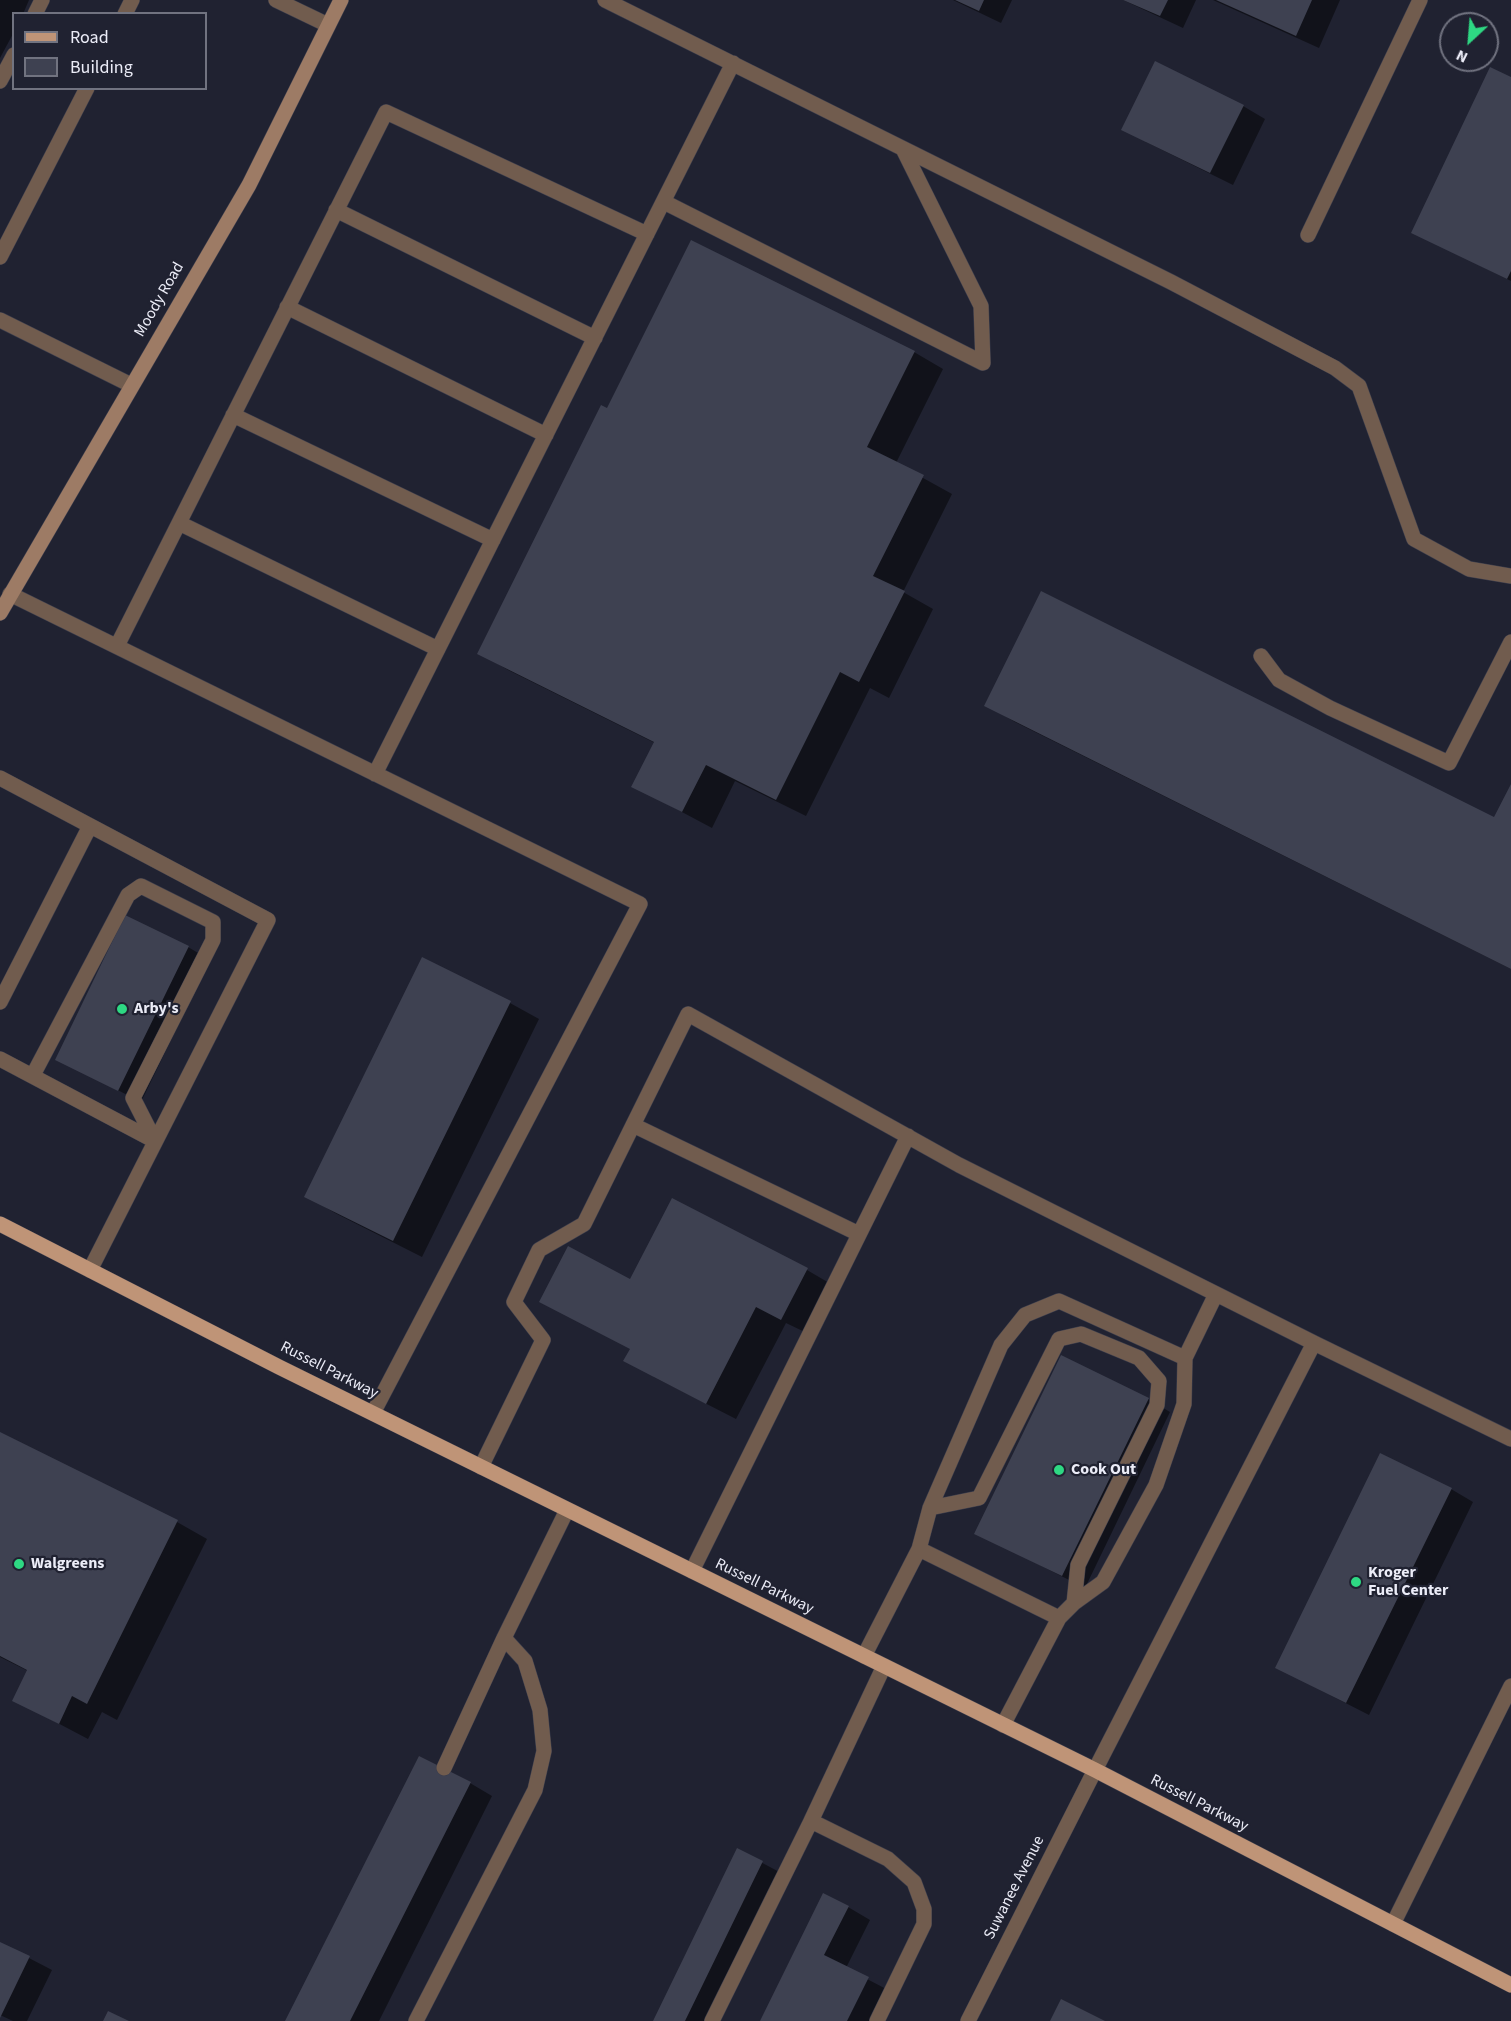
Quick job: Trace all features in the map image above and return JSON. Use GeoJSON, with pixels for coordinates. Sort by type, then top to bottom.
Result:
{"type":"FeatureCollection","features":[{"type":"Feature","properties":{"kind":"main road","name":"Moody Road"},"geometry":{"type":"LineString","coordinates":[[0,613],[249,185],[341,0]]}},
{"type":"Feature","properties":{"kind":"main road","name":"Russell Parkway"},"geometry":{"type":"LineString","coordinates":[[0,1224],[372,1413],[1095,1770],[1511,1985]]}},
{"type":"Feature","properties":{"kind":"street"},"geometry":{"type":"LineString","coordinates":[[276,0],[328,25]]}},
{"type":"Feature","properties":{"kind":"street"},"geometry":{"type":"LineString","coordinates":[[605,0],[1171,282],[1335,368],[1359,387],[1414,539],[1469,569],[1511,576]]}},
{"type":"Feature","properties":{"kind":"street"},"geometry":{"type":"LineString","coordinates":[[1308,235],[1420,0]]}},
{"type":"Feature","properties":{"kind":"street"},"geometry":{"type":"LineString","coordinates":[[0,81],[12,59]]}},
{"type":"Feature","properties":{"kind":"street"},"geometry":{"type":"LineString","coordinates":[[375,774],[733,63]]}},
{"type":"Feature","properties":{"kind":"street"},"geometry":{"type":"LineString","coordinates":[[0,257],[86,90]]}},
{"type":"Feature","properties":{"kind":"street"},"geometry":{"type":"LineString","coordinates":[[117,646],[386,111],[647,234]]}},
{"type":"Feature","properties":{"kind":"street"},"geometry":{"type":"LineString","coordinates":[[664,202],[983,363],[981,306],[903,148]]}},
{"type":"Feature","properties":{"kind":"street"},"geometry":{"type":"LineString","coordinates":[[336,210],[595,338]]}},
{"type":"Feature","properties":{"kind":"street"},"geometry":{"type":"LineString","coordinates":[[287,307],[546,435]]}},
{"type":"Feature","properties":{"kind":"street"},"geometry":{"type":"LineString","coordinates":[[0,320],[132,385]]}},
{"type":"Feature","properties":{"kind":"street"},"geometry":{"type":"LineString","coordinates":[[233,415],[493,540]]}},
{"type":"Feature","properties":{"kind":"street"},"geometry":{"type":"LineString","coordinates":[[179,522],[438,649]]}},
{"type":"Feature","properties":{"kind":"street"},"geometry":{"type":"LineString","coordinates":[[10,594],[640,904],[372,1413]]}},
{"type":"Feature","properties":{"kind":"street"},"geometry":{"type":"LineString","coordinates":[[1261,657],[1279,680],[1330,708],[1449,763],[1511,642]]}},
{"type":"Feature","properties":{"kind":"street"},"geometry":{"type":"LineString","coordinates":[[0,778],[268,920],[90,1270]]}},
{"type":"Feature","properties":{"kind":"street"},"geometry":{"type":"LineString","coordinates":[[0,1002],[90,826]]}},
{"type":"Feature","properties":{"kind":"street"},"geometry":{"type":"LineString","coordinates":[[33,1075],[128,895],[141,886],[213,922],[213,940],[134,1098],[155,1141]]}},
{"type":"Feature","properties":{"kind":"street"},"geometry":{"type":"LineString","coordinates":[[481,1467],[543,1340],[514,1302],[539,1250],[584,1224],[688,1014],[959,1165],[1511,1439]]}},
{"type":"Feature","properties":{"kind":"street"},"geometry":{"type":"LineString","coordinates":[[0,1059],[155,1141]]}},
{"type":"Feature","properties":{"kind":"street"},"geometry":{"type":"LineString","coordinates":[[633,1125],[859,1234]]}},
{"type":"Feature","properties":{"kind":"street"},"geometry":{"type":"LineString","coordinates":[[692,1571],[908,1136]]}},
{"type":"Feature","properties":{"kind":"street"},"geometry":{"type":"LineString","coordinates":[[1003,1725],[1059,1618],[1074,1603],[1102,1582],[1156,1485],[1184,1404],[1185,1358],[1216,1294]]}},
{"type":"Feature","properties":{"kind":"street"},"geometry":{"type":"LineString","coordinates":[[864,1656],[919,1549],[930,1508],[1001,1345],[1024,1315],[1059,1301],[1185,1358]]}},
{"type":"Feature","properties":{"kind":"street"},"geometry":{"type":"LineString","coordinates":[[930,1508],[979,1498],[1059,1340],[1081,1334],[1139,1358],[1159,1381],[1157,1405],[1078,1565],[1074,1603]]}},
{"type":"Feature","properties":{"kind":"street","name":"Suwanee Avenue"},"geometry":{"type":"LineString","coordinates":[[968,2021],[1314,1343]]}},
{"type":"Feature","properties":{"kind":"street"},"geometry":{"type":"LineString","coordinates":[[444,1768],[567,1510]]}},
{"type":"Feature","properties":{"kind":"street"},"geometry":{"type":"LineString","coordinates":[[919,1549],[1059,1618]]}},
{"type":"Feature","properties":{"kind":"street"},"geometry":{"type":"LineString","coordinates":[[416,2021],[535,1790],[544,1751],[540,1710],[525,1661],[504,1638]]}},
{"type":"Feature","properties":{"kind":"street"},"geometry":{"type":"LineString","coordinates":[[712,2021],[811,1821],[884,1666]]}},
{"type":"Feature","properties":{"kind":"street"},"geometry":{"type":"LineString","coordinates":[[1393,1924],[1510,1692]]}},
{"type":"Feature","properties":{"kind":"street"},"geometry":{"type":"LineString","coordinates":[[811,1821],[888,1859],[914,1882],[924,1910],[924,1924],[877,2021]]}},
{"type":"Feature","properties":{"kind":"building"},"geometry":{"type":"Polygon","coordinates":[[[955,0],[984,0],[979,11],[955,0]]]}},
{"type":"Feature","properties":{"kind":"building"},"geometry":{"type":"Polygon","coordinates":[[[1123,0],[1168,0],[1160,16],[1123,0]]]}},
{"type":"Feature","properties":{"kind":"building"},"geometry":{"type":"Polygon","coordinates":[[[1216,0],[1312,0],[1296,36],[1216,0]]]}},
{"type":"Feature","properties":{"kind":"building"},"geometry":{"type":"Polygon","coordinates":[[[1155,61],[1244,105],[1210,173],[1121,130],[1155,61]]]}},
{"type":"Feature","properties":{"kind":"building"},"geometry":{"type":"Polygon","coordinates":[[[1499,71],[1511,77],[1511,271],[1507,279],[1411,233],[1488,72],[1499,71]]]}},
{"type":"Feature","properties":{"kind":"building"},"geometry":{"type":"Polygon","coordinates":[[[691,240],[915,351],[867,447],[924,475],[873,576],[905,591],[859,682],[840,672],[776,800],[706,765],[682,812],[631,787],[654,742],[477,654],[601,405],[607,408],[691,240]]]}},
{"type":"Feature","properties":{"kind":"building"},"geometry":{"type":"Polygon","coordinates":[[[1041,591],[1494,817],[1511,784],[1511,969],[984,706],[1041,591]]]}},
{"type":"Feature","properties":{"kind":"building"},"geometry":{"type":"Polygon","coordinates":[[[125,915],[189,946],[118,1091],[55,1060],[125,915]]]}},
{"type":"Feature","properties":{"kind":"building"},"geometry":{"type":"Polygon","coordinates":[[[422,957],[511,1001],[393,1241],[304,1197],[422,957]]]}},
{"type":"Feature","properties":{"kind":"building"},"geometry":{"type":"Polygon","coordinates":[[[672,1198],[808,1268],[781,1320],[756,1307],[706,1404],[623,1361],[630,1349],[539,1302],[568,1246],[630,1279],[672,1198]]]}},
{"type":"Feature","properties":{"kind":"building"},"geometry":{"type":"Polygon","coordinates":[[[1061,1355],[1149,1398],[1062,1576],[974,1534],[1061,1355]]]}},
{"type":"Feature","properties":{"kind":"building"},"geometry":{"type":"Polygon","coordinates":[[[0,1432],[178,1520],[87,1704],[72,1696],[59,1724],[12,1701],[27,1670],[0,1656],[0,1432]]]}},
{"type":"Feature","properties":{"kind":"building"},"geometry":{"type":"Polygon","coordinates":[[[1380,1453],[1452,1488],[1346,1703],[1275,1668],[1380,1453]]]}},
{"type":"Feature","properties":{"kind":"building"},"geometry":{"type":"Polygon","coordinates":[[[419,1756],[471,1782],[350,2021],[285,2021],[419,1756]]]}},
{"type":"Feature","properties":{"kind":"building"},"geometry":{"type":"Polygon","coordinates":[[[737,1848],[763,1861],[685,2021],[653,2021],[737,1848]]]}},
{"type":"Feature","properties":{"kind":"building"},"geometry":{"type":"Polygon","coordinates":[[[823,1893],[849,1906],[824,1955],[869,1977],[847,2021],[760,2021],[823,1893]]]}},
{"type":"Feature","properties":{"kind":"building"},"geometry":{"type":"Polygon","coordinates":[[[0,1942],[30,1956],[0,2018],[0,1942]]]}},
{"type":"Feature","properties":{"kind":"building"},"geometry":{"type":"Polygon","coordinates":[[[1061,1999],[1105,2021],[1050,2021],[1061,1999]]]}},
{"type":"Feature","properties":{"kind":"building"},"geometry":{"type":"Polygon","coordinates":[[[108,2011],[129,2021],[103,2021],[108,2011]]]}},
{"type":"Feature","properties":{"kind":"place","name":"Arby's"},"geometry":{"type":"Point","coordinates":[122,1009]}},
{"type":"Feature","properties":{"kind":"place","name":"Cook Out"},"geometry":{"type":"Point","coordinates":[1059,1470]}},
{"type":"Feature","properties":{"kind":"place","name":"Walgreens"},"geometry":{"type":"Point","coordinates":[19,1564]}},
{"type":"Feature","properties":{"kind":"place","name":"Kroger Fuel Center"},"geometry":{"type":"Point","coordinates":[1356,1582]}}]}
